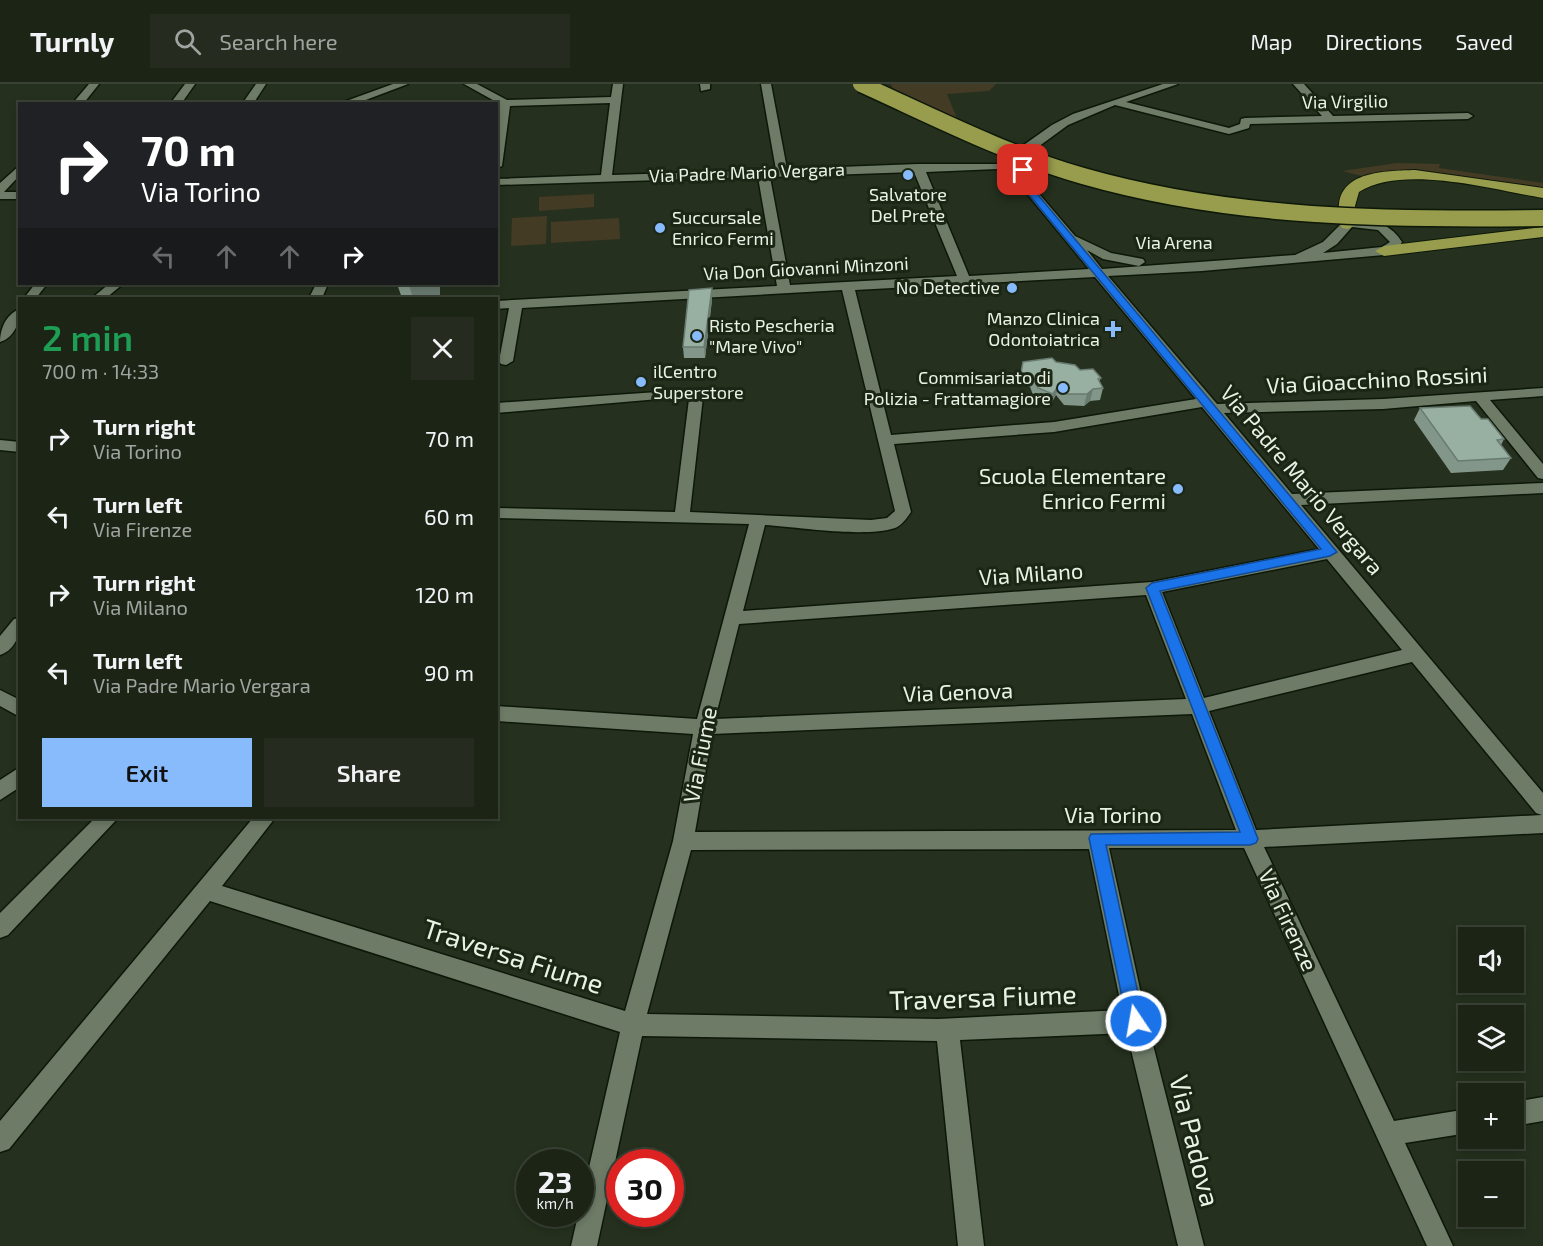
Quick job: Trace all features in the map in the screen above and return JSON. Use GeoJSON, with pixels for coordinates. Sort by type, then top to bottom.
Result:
{"type":"FeatureCollection","features":[{"type":"Feature","properties":{"kind":"highway"},"geometry":{"type":"LineString","coordinates":[[861,84],[989,142],[1083,176],[1146,191],[1252,209],[1312,215],[1380,219],[1543,218]]}},
{"type":"Feature","properties":{"kind":"highway"},"geometry":{"type":"LineString","coordinates":[[1348,224],[1347,200],[1353,189],[1365,180],[1378,176],[1421,175],[1543,193]]}},
{"type":"Feature","properties":{"kind":"highway"},"geometry":{"type":"LineString","coordinates":[[1384,251],[1543,232]]}},
{"type":"Feature","properties":{"kind":"street"},"geometry":{"type":"LineString","coordinates":[[79,102],[94,84]]}},
{"type":"Feature","properties":{"kind":"street"},"geometry":{"type":"LineString","coordinates":[[176,102],[190,84]]}},
{"type":"Feature","properties":{"kind":"street"},"geometry":{"type":"LineString","coordinates":[[249,102],[261,84]]}},
{"type":"Feature","properties":{"kind":"street"},"geometry":{"type":"LineString","coordinates":[[349,102],[402,84]]}},
{"type":"Feature","properties":{"kind":"street"},"geometry":{"type":"LineString","coordinates":[[469,84],[505,103],[616,100]]}},
{"type":"Feature","properties":{"kind":"street"},"geometry":{"type":"LineString","coordinates":[[606,178],[618,84]]}},
{"type":"Feature","properties":{"kind":"street"},"geometry":{"type":"LineString","coordinates":[[766,84],[782,172]]}},
{"type":"Feature","properties":{"kind":"street"},"geometry":{"type":"LineString","coordinates":[[1003,167],[1026,154],[1039,140],[1063,123],[1173,84]]}},
{"type":"Feature","properties":{"kind":"street"},"geometry":{"type":"LineString","coordinates":[[1298,84],[1330,119]]}},
{"type":"Feature","properties":{"kind":"street"},"geometry":{"type":"LineString","coordinates":[[499,130],[505,103]]}},
{"type":"Feature","properties":{"kind":"street","name":"Via Virgilio"},"geometry":{"type":"LineString","coordinates":[[1118,103],[1229,131],[1245,126],[1245,121],[1468,116]]}},
{"type":"Feature","properties":{"kind":"street"},"geometry":{"type":"LineString","coordinates":[[1024,183],[1023,168],[1026,154]]}},
{"type":"Feature","properties":{"kind":"street"},"geometry":{"type":"LineString","coordinates":[[918,167],[964,279]]}},
{"type":"Feature","properties":{"kind":"street","name":"Via Padre Mario Vergara"},"geometry":{"type":"LineString","coordinates":[[498,182],[918,167],[1003,167],[1024,183],[1543,807]]}},
{"type":"Feature","properties":{"kind":"street"},"geometry":{"type":"LineString","coordinates":[[1003,167],[1023,168]]}},
{"type":"Feature","properties":{"kind":"street"},"geometry":{"type":"LineString","coordinates":[[0,190],[18,170]]}},
{"type":"Feature","properties":{"kind":"street"},"geometry":{"type":"LineString","coordinates":[[763,172],[784,288]]}},
{"type":"Feature","properties":{"kind":"street"},"geometry":{"type":"LineString","coordinates":[[0,196],[18,195]]}},
{"type":"Feature","properties":{"kind":"street"},"geometry":{"type":"LineString","coordinates":[[1348,224],[1373,225],[1393,235],[1396,242],[1393,247],[1384,251],[1300,256],[1320,250],[1338,239],[1348,224]]}},
{"type":"Feature","properties":{"kind":"street","name":"Via Arena"},"geometry":{"type":"LineString","coordinates":[[1066,233],[1087,246],[1123,261],[1252,262]]}},
{"type":"Feature","properties":{"kind":"street","name":"Via Arena"},"geometry":{"type":"LineString","coordinates":[[1098,272],[1252,262],[1300,256]]}},
{"type":"Feature","properties":{"kind":"street","name":"Via Don Giovanni Minzoni"},"geometry":{"type":"LineString","coordinates":[[498,305],[1098,272]]}},
{"type":"Feature","properties":{"kind":"street"},"geometry":{"type":"LineString","coordinates":[[31,297],[40,285]]}},
{"type":"Feature","properties":{"kind":"street"},"geometry":{"type":"LineString","coordinates":[[99,297],[116,285]]}},
{"type":"Feature","properties":{"kind":"street"},"geometry":{"type":"LineString","coordinates":[[498,513],[682,516],[871,526],[892,523],[903,512],[847,285]]}},
{"type":"Feature","properties":{"kind":"street"},"geometry":{"type":"LineString","coordinates":[[506,361],[516,304]]}},
{"type":"Feature","properties":{"kind":"street"},"geometry":{"type":"LineString","coordinates":[[2,334],[18,315]]}},
{"type":"Feature","properties":{"kind":"street"},"geometry":{"type":"LineString","coordinates":[[2,334],[18,332]]}},
{"type":"Feature","properties":{"kind":"street","name":"Via Gioacchino Rossini"},"geometry":{"type":"LineString","coordinates":[[884,440],[1054,427],[1209,405],[1383,404],[1543,392]]}},
{"type":"Feature","properties":{"kind":"street"},"geometry":{"type":"LineString","coordinates":[[498,408],[693,394],[696,397],[682,516]]}},
{"type":"Feature","properties":{"kind":"street"},"geometry":{"type":"LineString","coordinates":[[1479,396],[1543,474]]}},
{"type":"Feature","properties":{"kind":"street"},"geometry":{"type":"LineString","coordinates":[[0,445],[18,447]]}},
{"type":"Feature","properties":{"kind":"street"},"geometry":{"type":"LineString","coordinates":[[1288,500],[1543,488]]}},
{"type":"Feature","properties":{"kind":"street","name":"Via Fiume"},"geometry":{"type":"LineString","coordinates":[[584,1246],[633,1025],[683,841],[704,727],[758,519]]}},
{"type":"Feature","properties":{"kind":"street","name":"Via Milano"},"geometry":{"type":"LineString","coordinates":[[732,618],[1152,588],[1330,552]]}},
{"type":"Feature","properties":{"kind":"street","name":"Via Firenze"},"geometry":{"type":"LineString","coordinates":[[1152,588],[1250,839],[1440,1246]]}},
{"type":"Feature","properties":{"kind":"street"},"geometry":{"type":"LineString","coordinates":[[0,648],[18,626]]}},
{"type":"Feature","properties":{"kind":"street","name":"Via Genova"},"geometry":{"type":"LineString","coordinates":[[498,713],[704,727],[1200,706],[1415,654]]}},
{"type":"Feature","properties":{"kind":"street"},"geometry":{"type":"LineString","coordinates":[[0,697],[18,709]]}},
{"type":"Feature","properties":{"kind":"street"},"geometry":{"type":"LineString","coordinates":[[0,792],[18,777]]}},
{"type":"Feature","properties":{"kind":"street"},"geometry":{"type":"LineString","coordinates":[[4,919],[107,819]]}},
{"type":"Feature","properties":{"kind":"street"},"geometry":{"type":"LineString","coordinates":[[0,1140],[264,819]]}},
{"type":"Feature","properties":{"kind":"street","name":"Via Torino"},"geometry":{"type":"LineString","coordinates":[[683,841],[1250,839],[1543,824]]}},
{"type":"Feature","properties":{"kind":"street","name":"Via Padova"},"geometry":{"type":"LineString","coordinates":[[1097,838],[1136,1021],[1191,1246]]}},
{"type":"Feature","properties":{"kind":"street","name":"Traversa Fiume"},"geometry":{"type":"LineString","coordinates":[[206,890],[633,1025],[947,1030],[1136,1021]]}},
{"type":"Feature","properties":{"kind":"street"},"geometry":{"type":"LineString","coordinates":[[947,1030],[971,1246]]}},
{"type":"Feature","properties":{"kind":"street"},"geometry":{"type":"LineString","coordinates":[[1524,1112],[1543,1109]]}},
{"type":"Feature","properties":{"kind":"street"},"geometry":{"type":"LineString","coordinates":[[1387,1134],[1458,1123]]}},
{"type":"Feature","properties":{"kind":"shaded area"},"geometry":{"type":"Polygon","coordinates":[[[891,84],[996,84],[989,91],[947,94],[958,121],[895,95],[891,84]]]}},
{"type":"Feature","properties":{"kind":"shaded area"},"geometry":{"type":"Polygon","coordinates":[[[1397,163],[1440,164],[1439,168],[1543,183],[1543,190],[1381,172],[1362,176],[1342,171],[1397,163]]]}},
{"type":"Feature","properties":{"kind":"shaded area"},"geometry":{"type":"Polygon","coordinates":[[[594,194],[594,207],[539,211],[539,197],[594,194]]]}},
{"type":"Feature","properties":{"kind":"shaded area"},"geometry":{"type":"Polygon","coordinates":[[[547,216],[546,244],[511,246],[512,218],[547,216]]]}},
{"type":"Feature","properties":{"kind":"shaded area"},"geometry":{"type":"Polygon","coordinates":[[[619,218],[620,239],[551,243],[551,222],[619,218]]]}},
{"type":"Feature","properties":{"kind":"building","name":"Risto Pescheria \"Mare Vivo\""},"geometry":{"type":"Polygon","coordinates":[[[712,288],[704,347],[683,347],[689,290],[712,288]]]}},
{"type":"Feature","properties":{"kind":"building"},"geometry":{"type":"Polygon","coordinates":[[[1052,358],[1056,362],[1075,365],[1080,370],[1093,369],[1101,378],[1098,379],[1103,388],[1093,389],[1087,394],[1067,394],[1059,384],[1053,394],[1038,388],[1033,376],[1021,373],[1023,362],[1052,358]]]}},
{"type":"Feature","properties":{"kind":"building"},"geometry":{"type":"Polygon","coordinates":[[[1470,406],[1481,419],[1488,419],[1504,439],[1497,440],[1511,458],[1458,461],[1420,408],[1470,406]]]}},
{"type":"Feature","properties":{"kind":"place","name":"Salvatore Del Prete"},"geometry":{"type":"Point","coordinates":[908,175]}},
{"type":"Feature","properties":{"kind":"place","name":"Succursale Enrico Fermi"},"geometry":{"type":"Point","coordinates":[660,228]}},
{"type":"Feature","properties":{"kind":"place","name":"No Detective"},"geometry":{"type":"Point","coordinates":[1012,288]}},
{"type":"Feature","properties":{"kind":"place","name":"Manzo Clinica Odontoiatrica"},"geometry":{"type":"Point","coordinates":[1113,329]}},
{"type":"Feature","properties":{"kind":"place","name":"Risto Pescheria \"Mare Vivo\""},"geometry":{"type":"Point","coordinates":[697,336]}},
{"type":"Feature","properties":{"kind":"place","name":"ilCentro Superstore"},"geometry":{"type":"Point","coordinates":[641,382]}},
{"type":"Feature","properties":{"kind":"place","name":"Commisariato di Polizia - Frattamagiore"},"geometry":{"type":"Point","coordinates":[1063,388]}},
{"type":"Feature","properties":{"kind":"place","name":"Scuola Elementare Enrico Fermi"},"geometry":{"type":"Point","coordinates":[1178,489]}},
{"type":"Feature","properties":{"kind":"route"},"geometry":{"type":"LineString","coordinates":[[1023,170],[1024,183],[1330,552],[1152,588],[1250,839],[1097,838],[1136,1021]]}}]}
